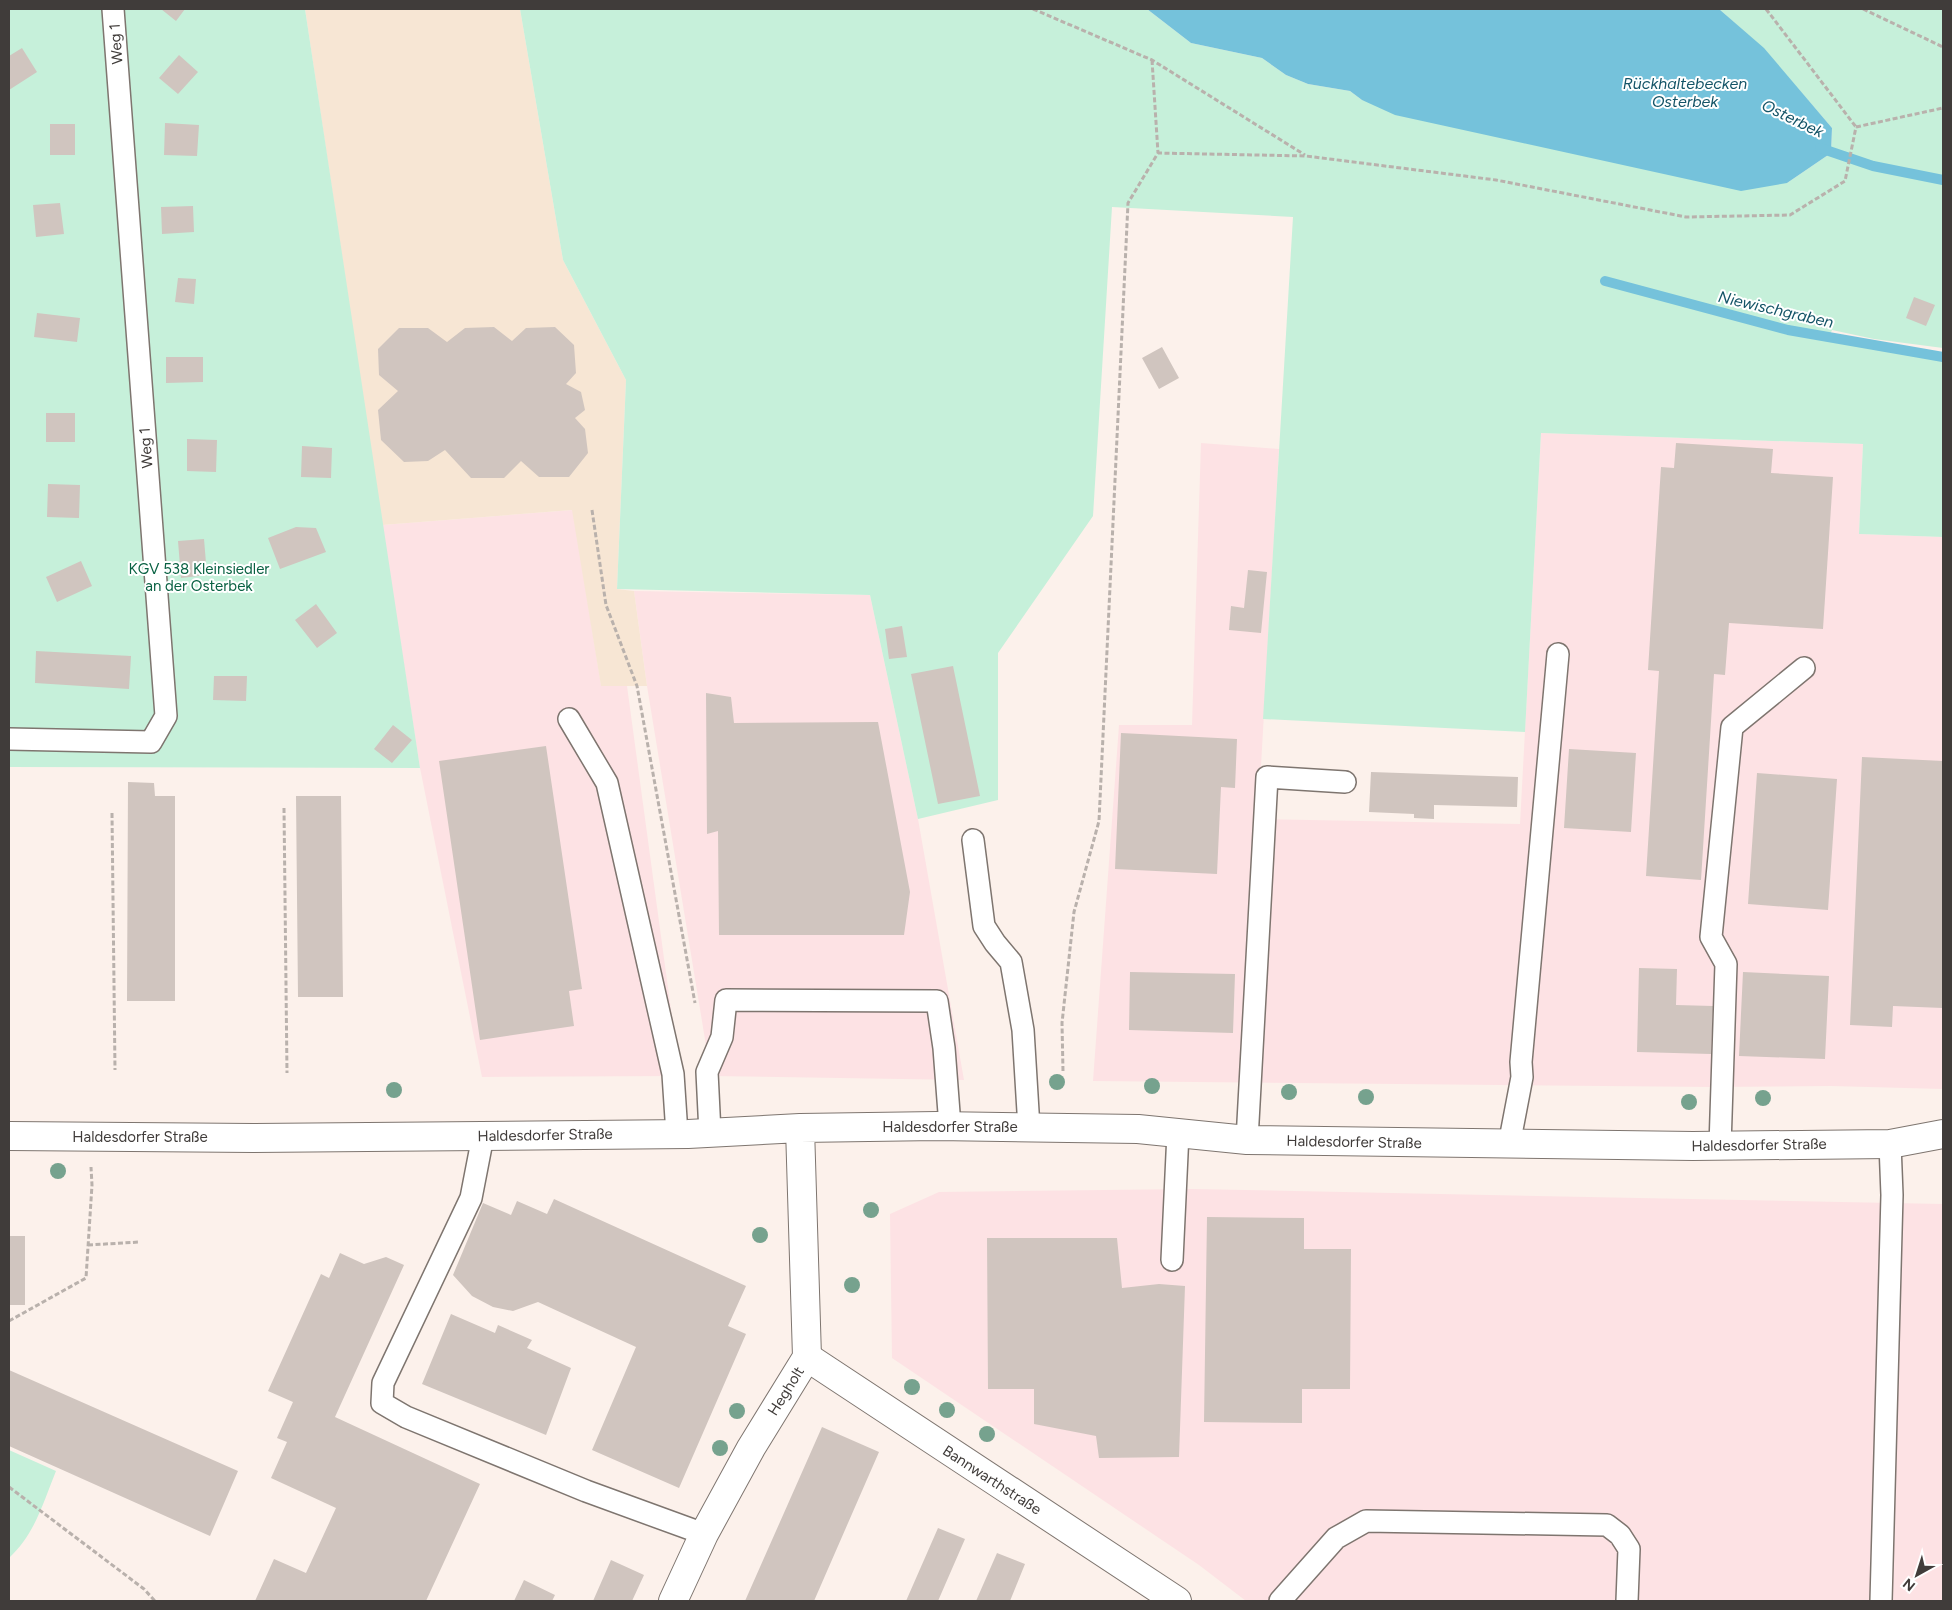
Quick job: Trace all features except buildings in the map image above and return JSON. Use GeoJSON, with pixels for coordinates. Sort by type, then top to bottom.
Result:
{"type":"FeatureCollection","features":[{"type":"Feature","properties":{"kind":"street","name":"Haldesdorfer Straße"},"geometry":{"type":"LineString","coordinates":[[9,1136],[677,1134],[800,1128],[950,1126],[1138,1129],[1247,1140],[1509,1145],[1720,1146],[1890,1144],[1943,1134]]}},
{"type":"Feature","properties":{"kind":"street","name":"Hegholt"},"geometry":{"type":"LineString","coordinates":[[673,1601],[704,1534],[751,1448],[806,1357],[800,1128]]}},
{"type":"Feature","properties":{"kind":"street","name":"Haldesdorfer Straße"},"geometry":{"type":"LineString","coordinates":[[1890,1144],[1943,1154]]}},
{"type":"Feature","properties":{"kind":"street","name":"Bannwarthstraße"},"geometry":{"type":"LineString","coordinates":[[806,1357],[1178,1601]]}},
{"type":"Feature","properties":{"kind":"lane","name":"Weg 1"},"geometry":{"type":"LineString","coordinates":[[9,739],[151,742],[166,716],[113,9]]}},
{"type":"Feature","properties":{"kind":"lane"},"geometry":{"type":"LineString","coordinates":[[1509,1145],[1522,1077],[1521,1062],[1536,879],[1558,654]]}},
{"type":"Feature","properties":{"kind":"lane"},"geometry":{"type":"LineString","coordinates":[[1720,1146],[1726,964],[1711,938],[1732,727],[1804,668]]}},
{"type":"Feature","properties":{"kind":"lane"},"geometry":{"type":"LineString","coordinates":[[569,719],[607,783],[673,1074],[677,1134]]}},
{"type":"Feature","properties":{"kind":"lane"},"geometry":{"type":"LineString","coordinates":[[1247,1140],[1267,777],[1345,782]]}},
{"type":"Feature","properties":{"kind":"lane"},"geometry":{"type":"LineString","coordinates":[[973,840],[984,926],[1011,962],[1023,1030],[1029,1128]]}},
{"type":"Feature","properties":{"kind":"lane"},"geometry":{"type":"LineString","coordinates":[[710,1133],[708,1072],[722,1038],[726,1000],[937,1001],[944,1048],[950,1126]]}},
{"type":"Feature","properties":{"kind":"lane"},"geometry":{"type":"LineString","coordinates":[[1172,1260],[1178,1133]]}},
{"type":"Feature","properties":{"kind":"lane"},"geometry":{"type":"LineString","coordinates":[[483,1136],[471,1198],[383,1383],[382,1403],[399,1414],[586,1491],[704,1534]]}},
{"type":"Feature","properties":{"kind":"lane"},"geometry":{"type":"LineString","coordinates":[[1881,1601],[1892,1196],[1890,1144]]}},
{"type":"Feature","properties":{"kind":"lane"},"geometry":{"type":"LineString","coordinates":[[1280,1601],[1336,1538],[1366,1522],[1607,1525],[1620,1535],[1629,1549],[1627,1601]]}},
{"type":"Feature","properties":{"kind":"path"},"geometry":{"type":"LineString","coordinates":[[1033,9],[1152,60],[1306,156]]}},
{"type":"Feature","properties":{"kind":"path"},"geometry":{"type":"LineString","coordinates":[[1766,9],[1856,127]]}},
{"type":"Feature","properties":{"kind":"path"},"geometry":{"type":"LineString","coordinates":[[1863,9],[1919,33],[1943,47]]}},
{"type":"Feature","properties":{"kind":"path"},"geometry":{"type":"LineString","coordinates":[[1063,1071],[1062,1023],[1074,912],[1099,821],[1128,203],[1158,153],[1152,60]]}},
{"type":"Feature","properties":{"kind":"path"},"geometry":{"type":"LineString","coordinates":[[1856,127],[1943,108]]}},
{"type":"Feature","properties":{"kind":"path"},"geometry":{"type":"LineString","coordinates":[[1158,153],[1306,156],[1496,180],[1686,218],[1790,215],[1844,182],[1856,127]]}},
{"type":"Feature","properties":{"kind":"path"},"geometry":{"type":"LineString","coordinates":[[592,510],[606,605],[637,686],[695,1005]]}},
{"type":"Feature","properties":{"kind":"path"},"geometry":{"type":"LineString","coordinates":[[284,808],[287,1073]]}},
{"type":"Feature","properties":{"kind":"path"},"geometry":{"type":"LineString","coordinates":[[112,813],[115,1070]]}},
{"type":"Feature","properties":{"kind":"path"},"geometry":{"type":"LineString","coordinates":[[9,1321],[86,1278],[92,1185],[89,1136]]}},
{"type":"Feature","properties":{"kind":"path"},"geometry":{"type":"LineString","coordinates":[[88,1245],[140,1242]]}},
{"type":"Feature","properties":{"kind":"path"},"geometry":{"type":"LineString","coordinates":[[9,1487],[144,1589],[155,1601]]}},
{"type":"Feature","properties":{"kind":"shaded area"},"geometry":{"type":"Polygon","coordinates":[[[305,9],[520,9],[563,260],[626,380],[617,589],[634,591],[647,686],[601,686],[572,510],[382,525],[305,9]]]}},
{"type":"Feature","properties":{"kind":"shaded area"},"geometry":{"type":"Polygon","coordinates":[[[1541,433],[1863,444],[1859,534],[1943,537],[1943,1089],[1831,1086],[1710,1087],[1093,1081],[1119,725],[1192,725],[1201,443],[1279,449],[1258,819],[1520,824],[1541,433]]]}},
{"type":"Feature","properties":{"kind":"shaded area"},"geometry":{"type":"Polygon","coordinates":[[[573,510],[601,685],[627,686],[680,1076],[482,1077],[420,768],[382,525],[573,510]]]}},
{"type":"Feature","properties":{"kind":"shaded area"},"geometry":{"type":"Polygon","coordinates":[[[634,591],[870,595],[918,819],[964,1080],[711,1076],[647,686],[634,591]]]}},
{"type":"Feature","properties":{"kind":"shaded area"},"geometry":{"type":"Polygon","coordinates":[[[1192,1189],[1943,1204],[1943,1601],[1246,1601],[1199,1565],[892,1358],[890,1214],[939,1192],[1192,1189]]]}},
{"type":"Feature","properties":{"kind":"green space","name":"KGV 538 Kleinsiedler an der Osterbek"},"geometry":{"type":"Polygon","coordinates":[[[9,9],[305,9],[420,768],[9,767],[9,9]]]}},
{"type":"Feature","properties":{"kind":"green space"},"geometry":{"type":"Polygon","coordinates":[[[520,9],[1147,9],[1191,43],[1262,58],[1286,75],[1308,84],[1350,91],[1362,100],[1787,183],[1831,153],[1832,128],[1764,49],[1719,9],[1943,9],[1943,348],[1874,339],[1832,330],[1828,340],[1873,349],[1943,356],[1943,537],[1859,534],[1863,444],[1541,433],[1525,732],[1263,719],[1293,217],[1112,207],[1093,516],[998,653],[998,800],[918,819],[870,595],[617,589],[626,380],[563,260],[520,9]]]}},
{"type":"Feature","properties":{"kind":"green space"},"geometry":{"type":"Polygon","coordinates":[[[9,1450],[56,1471],[32,1528],[18,1549],[9,1558],[9,1450]]]}},
{"type":"Feature","properties":{"kind":"water","name":"Rückhaltebecken Osterbek"},"geometry":{"type":"Polygon","coordinates":[[[1147,9],[1719,9],[1764,48],[1832,128],[1831,153],[1787,183],[1741,191],[1395,115],[1362,100],[1350,91],[1308,84],[1286,75],[1262,58],[1191,43],[1147,9]]]}},
{"type":"Feature","properties":{"kind":"waterway","name":"Osterbek"},"geometry":{"type":"LineString","coordinates":[[1820,148],[1873,166],[1943,180]]}},
{"type":"Feature","properties":{"kind":"waterway","name":"Niewischgraben"},"geometry":{"type":"LineString","coordinates":[[1605,281],[1788,330],[1943,357]]}}]}
